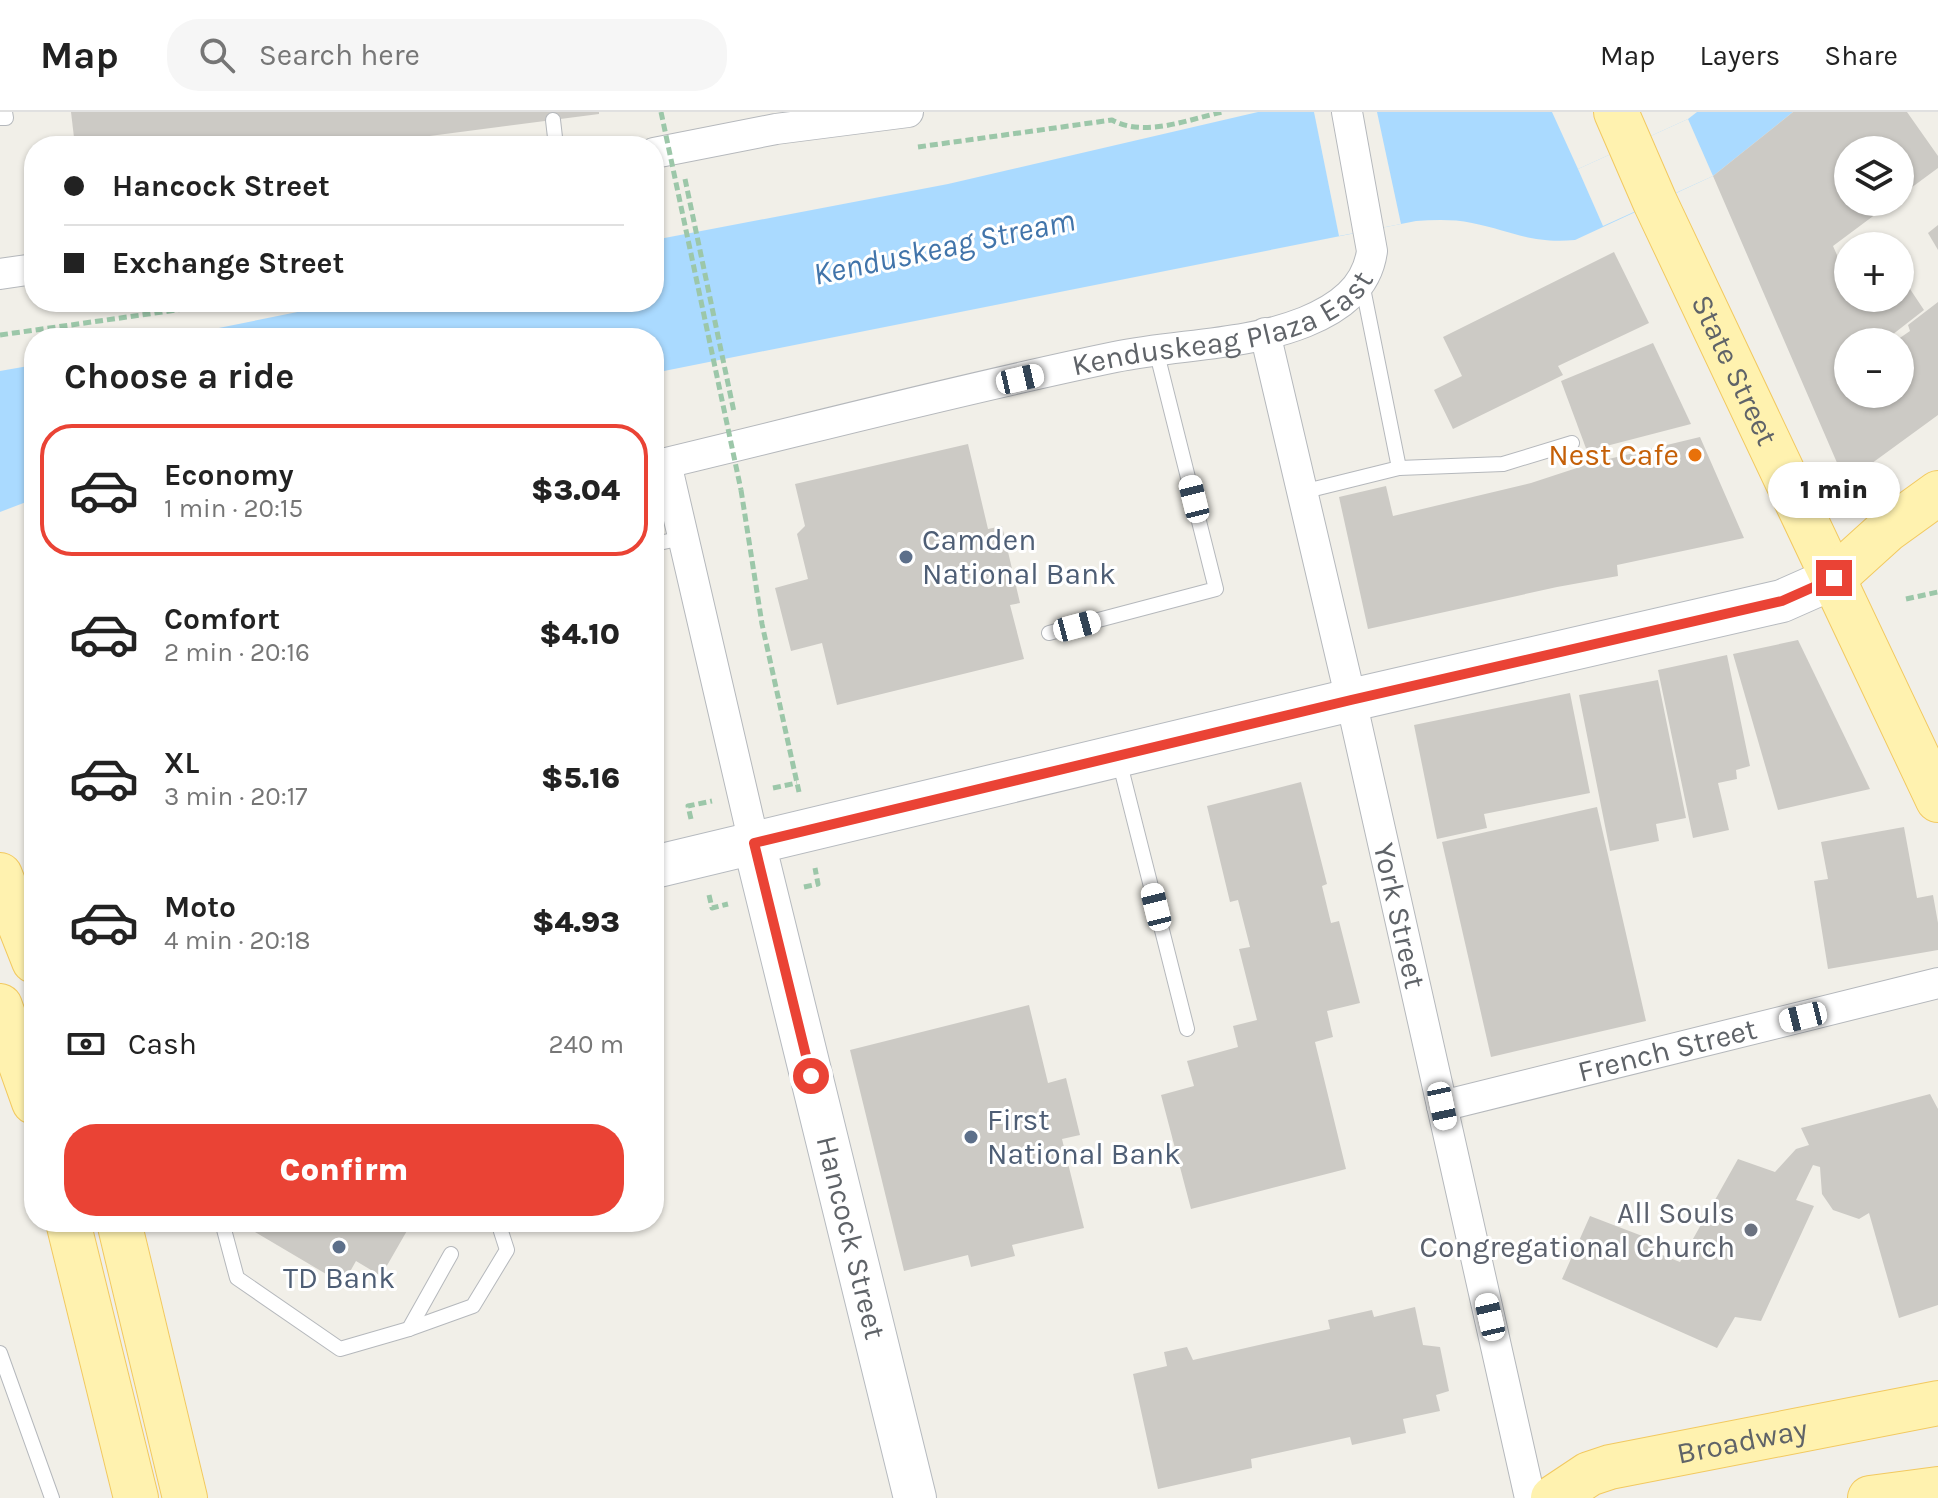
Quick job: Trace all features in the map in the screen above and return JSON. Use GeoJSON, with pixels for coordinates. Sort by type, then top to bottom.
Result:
{"type":"FeatureCollection","features":[{"type":"Feature","properties":{"kind":"main road","name":"State Street"},"geometry":{"type":"LineString","coordinates":[[1624,128],[1655,202],[1938,800]]}},
{"type":"Feature","properties":{"kind":"main road"},"geometry":{"type":"LineString","coordinates":[[1834,578],[1887,530],[1938,493]]}},
{"type":"Feature","properties":{"kind":"main road"},"geometry":{"type":"LineString","coordinates":[[0,875],[24,936]]}},
{"type":"Feature","properties":{"kind":"main road"},"geometry":{"type":"LineString","coordinates":[[70,1232],[136,1498]]}},
{"type":"Feature","properties":{"kind":"main road"},"geometry":{"type":"LineString","coordinates":[[121,1232],[185,1498]]}},
{"type":"Feature","properties":{"kind":"main road","name":"Broadway"},"geometry":{"type":"LineString","coordinates":[[1553,1498],[1589,1474],[1610,1467],[1938,1403]]}},
{"type":"Feature","properties":{"kind":"main road"},"geometry":{"type":"LineString","coordinates":[[1870,1498],[1938,1489]]}},
{"type":"Feature","properties":{"kind":"street"},"geometry":{"type":"LineString","coordinates":[[664,151],[776,129],[908,112]]}},
{"type":"Feature","properties":{"kind":"street","name":"Kenduskeag Plaza East"},"geometry":{"type":"LineString","coordinates":[[664,462],[1113,357],[1265,333],[1318,316],[1344,300],[1362,283],[1368,273],[1372,251],[1347,112]]}},
{"type":"Feature","properties":{"kind":"street"},"geometry":{"type":"LineString","coordinates":[[0,274],[24,270]]}},
{"type":"Feature","properties":{"kind":"street","name":"York Street"},"geometry":{"type":"LineString","coordinates":[[1265,333],[1351,700],[1530,1498]]}},
{"type":"Feature","properties":{"kind":"street","name":"Hancock Street"},"geometry":{"type":"LineString","coordinates":[[664,476],[683,538],[754,843],[915,1498]]}},
{"type":"Feature","properties":{"kind":"street"},"geometry":{"type":"LineString","coordinates":[[664,865],[1351,700],[1782,601],[1834,578]]}},
{"type":"Feature","properties":{"kind":"street","name":"French Street"},"geometry":{"type":"LineString","coordinates":[[1442,1106],[1938,983]]}},
{"type":"Feature","properties":{"kind":"lane"},"geometry":{"type":"LineString","coordinates":[[0,118],[6,118],[5,112]]}},
{"type":"Feature","properties":{"kind":"lane"},"geometry":{"type":"LineString","coordinates":[[553,120],[555,136]]}},
{"type":"Feature","properties":{"kind":"lane"},"geometry":{"type":"LineString","coordinates":[[1362,283],[1399,468]]}},
{"type":"Feature","properties":{"kind":"lane"},"geometry":{"type":"LineString","coordinates":[[1049,633],[1216,589],[1156,350]]}},
{"type":"Feature","properties":{"kind":"lane"},"geometry":{"type":"LineString","coordinates":[[1302,492],[1399,468],[1503,464],[1572,443]]}},
{"type":"Feature","properties":{"kind":"lane"},"geometry":{"type":"LineString","coordinates":[[664,542],[683,538]]}},
{"type":"Feature","properties":{"kind":"lane"},"geometry":{"type":"LineString","coordinates":[[1118,756],[1187,1029]]}},
{"type":"Feature","properties":{"kind":"lane"},"geometry":{"type":"LineString","coordinates":[[225,1232],[237,1278],[340,1349],[473,1306],[507,1250],[501,1232]]}},
{"type":"Feature","properties":{"kind":"lane"},"geometry":{"type":"LineString","coordinates":[[409,1329],[451,1254]]}},
{"type":"Feature","properties":{"kind":"lane"},"geometry":{"type":"LineString","coordinates":[[0,1353],[52,1498]]}},
{"type":"Feature","properties":{"kind":"path"},"geometry":{"type":"LineString","coordinates":[[661,112],[741,490],[762,624],[797,783]]}},
{"type":"Feature","properties":{"kind":"path"},"geometry":{"type":"LineString","coordinates":[[1112,120],[1129,128],[1147,128],[1223,112]]}},
{"type":"Feature","properties":{"kind":"path"},"geometry":{"type":"LineString","coordinates":[[685,178],[741,445]]}},
{"type":"Feature","properties":{"kind":"path"},"geometry":{"type":"LineString","coordinates":[[49,328],[162,312]]}},
{"type":"Feature","properties":{"kind":"path"},"geometry":{"type":"LineString","coordinates":[[0,335],[24,332]]}},
{"type":"Feature","properties":{"kind":"path"},"geometry":{"type":"LineString","coordinates":[[1906,599],[1938,592]]}},
{"type":"Feature","properties":{"kind":"water","name":"Kenduskeag Stream"},"geometry":{"type":"Polygon","coordinates":[[[1258,112],[1552,112],[1578,169],[1688,119],[1697,112],[1793,112],[1713,176],[1575,240],[1534,238],[1458,221],[1416,221],[664,371],[664,328],[218,328],[298,312],[664,312],[664,238],[948,184],[1258,112]]]}},
{"type":"Feature","properties":{"kind":"water"},"geometry":{"type":"Polygon","coordinates":[[[24,367],[24,503],[0,512],[0,371],[24,367]]]}},
{"type":"Feature","properties":{"kind":"pier"},"geometry":{"type":"Polygon","coordinates":[[[1314,112],[1377,112],[1401,224],[1339,236],[1314,112]]]}},
{"type":"Feature","properties":{"kind":"pier"},"geometry":{"type":"Polygon","coordinates":[[[1688,119],[1713,176],[1603,226],[1578,169],[1688,119]]]}},
{"type":"Feature","properties":{"kind":"building"},"geometry":{"type":"Polygon","coordinates":[[[71,112],[599,112],[430,136],[74,136],[71,112]]]}},
{"type":"Feature","properties":{"kind":"building"},"geometry":{"type":"Polygon","coordinates":[[[1793,112],[1907,112],[1938,156],[1938,168],[1914,186],[1914,136],[1834,136],[1834,216],[1873,216],[1852,232],[1834,232],[1834,312],[1914,312],[1914,295],[1924,310],[1901,328],[1834,328],[1834,408],[1914,408],[1914,328],[1908,325],[1938,302],[1938,415],[1853,477],[1841,472],[1713,176],[1793,112]]]}},
{"type":"Feature","properties":{"kind":"building"},"geometry":{"type":"Polygon","coordinates":[[[1938,225],[1938,250],[1928,233],[1938,225]]]}},
{"type":"Feature","properties":{"kind":"building"},"geometry":{"type":"Polygon","coordinates":[[[1614,252],[1649,323],[1558,366],[1563,375],[1453,429],[1434,390],[1462,376],[1443,337],[1614,252]]]}},
{"type":"Feature","properties":{"kind":"building"},"geometry":{"type":"Polygon","coordinates":[[[1653,343],[1691,424],[1587,451],[1561,381],[1653,343]]]}},
{"type":"Feature","properties":{"kind":"building"},"geometry":{"type":"Polygon","coordinates":[[[1700,437],[1744,538],[1617,565],[1618,576],[1368,629],[1339,497],[1386,486],[1393,516],[1531,483],[1592,463],[1700,437]]]}},
{"type":"Feature","properties":{"kind":"building","name":"Camden National Bank"},"geometry":{"type":"Polygon","coordinates":[[[968,444],[988,529],[1002,526],[1020,603],[1010,605],[1024,659],[837,705],[822,643],[791,651],[775,588],[808,579],[797,534],[805,526],[795,484],[968,444]]]}},
{"type":"Feature","properties":{"kind":"building"},"geometry":{"type":"Polygon","coordinates":[[[1798,640],[1870,789],[1778,810],[1733,654],[1798,640]]]}},
{"type":"Feature","properties":{"kind":"building"},"geometry":{"type":"Polygon","coordinates":[[[1727,655],[1750,766],[1736,770],[1737,779],[1718,783],[1729,830],[1693,838],[1658,670],[1727,655]]]}},
{"type":"Feature","properties":{"kind":"building"},"geometry":{"type":"Polygon","coordinates":[[[1658,680],[1686,818],[1656,824],[1659,841],[1610,851],[1579,695],[1658,680]]]}},
{"type":"Feature","properties":{"kind":"building"},"geometry":{"type":"Polygon","coordinates":[[[1570,693],[1590,793],[1484,814],[1487,828],[1437,839],[1414,725],[1570,693]]]}},
{"type":"Feature","properties":{"kind":"building"},"geometry":{"type":"Polygon","coordinates":[[[1301,782],[1327,884],[1322,886],[1331,923],[1339,921],[1360,1003],[1327,1011],[1333,1037],[1315,1042],[1346,1169],[1191,1209],[1161,1095],[1194,1086],[1187,1061],[1238,1047],[1233,1026],[1257,1020],[1239,949],[1250,947],[1238,900],[1230,902],[1207,806],[1301,782]]]}},
{"type":"Feature","properties":{"kind":"building"},"geometry":{"type":"Polygon","coordinates":[[[1597,807],[1646,1021],[1491,1057],[1442,842],[1597,807]]]}},
{"type":"Feature","properties":{"kind":"building"},"geometry":{"type":"Polygon","coordinates":[[[1904,827],[1917,898],[1933,895],[1938,923],[1938,950],[1828,969],[1814,881],[1828,879],[1821,842],[1904,827]]]}},
{"type":"Feature","properties":{"kind":"building","name":"First National Bank"},"geometry":{"type":"Polygon","coordinates":[[[1029,1005],[1048,1083],[1066,1078],[1080,1135],[1062,1139],[1084,1228],[1012,1245],[1015,1256],[971,1267],[968,1255],[904,1271],[850,1050],[1029,1005]]]}},
{"type":"Feature","properties":{"kind":"building","name":"All Souls Congregational Church"},"geometry":{"type":"Polygon","coordinates":[[[1930,1094],[1938,1109],[1938,1305],[1899,1318],[1869,1213],[1859,1219],[1833,1210],[1822,1194],[1820,1167],[1813,1165],[1796,1200],[1814,1206],[1761,1321],[1735,1317],[1717,1348],[1562,1279],[1590,1216],[1658,1242],[1652,1251],[1680,1262],[1738,1159],[1775,1172],[1796,1149],[1809,1145],[1801,1128],[1930,1094]]]}},
{"type":"Feature","properties":{"kind":"building","name":"TD Bank"},"geometry":{"type":"Polygon","coordinates":[[[255,1232],[406,1232],[381,1276],[356,1261],[343,1284],[255,1232]]]}},
{"type":"Feature","properties":{"kind":"building"},"geometry":{"type":"Polygon","coordinates":[[[1415,1307],[1423,1345],[1440,1347],[1449,1391],[1436,1395],[1440,1411],[1403,1419],[1406,1433],[1352,1445],[1350,1437],[1251,1459],[1252,1468],[1158,1489],[1133,1374],[1167,1366],[1164,1352],[1187,1347],[1193,1360],[1330,1329],[1328,1320],[1372,1310],[1374,1317],[1415,1307]]]}},
{"type":"Feature","properties":{"kind":"place","name":"Nest Cafe"},"geometry":{"type":"Point","coordinates":[1695,455]}},
{"type":"Feature","properties":{"kind":"place","name":"Camden National Bank"},"geometry":{"type":"Point","coordinates":[906,557]}},
{"type":"Feature","properties":{"kind":"place","name":"First National Bank"},"geometry":{"type":"Point","coordinates":[971,1137]}},
{"type":"Feature","properties":{"kind":"place","name":"All Souls Congregational Church"},"geometry":{"type":"Point","coordinates":[1751,1230]}},
{"type":"Feature","properties":{"kind":"place","name":"TD Bank"},"geometry":{"type":"Point","coordinates":[339,1247]}},
{"type":"Feature","properties":{"kind":"route"},"geometry":{"type":"LineString","coordinates":[[811,1076],[754,843],[1782,601],[1834,578]]}}]}
